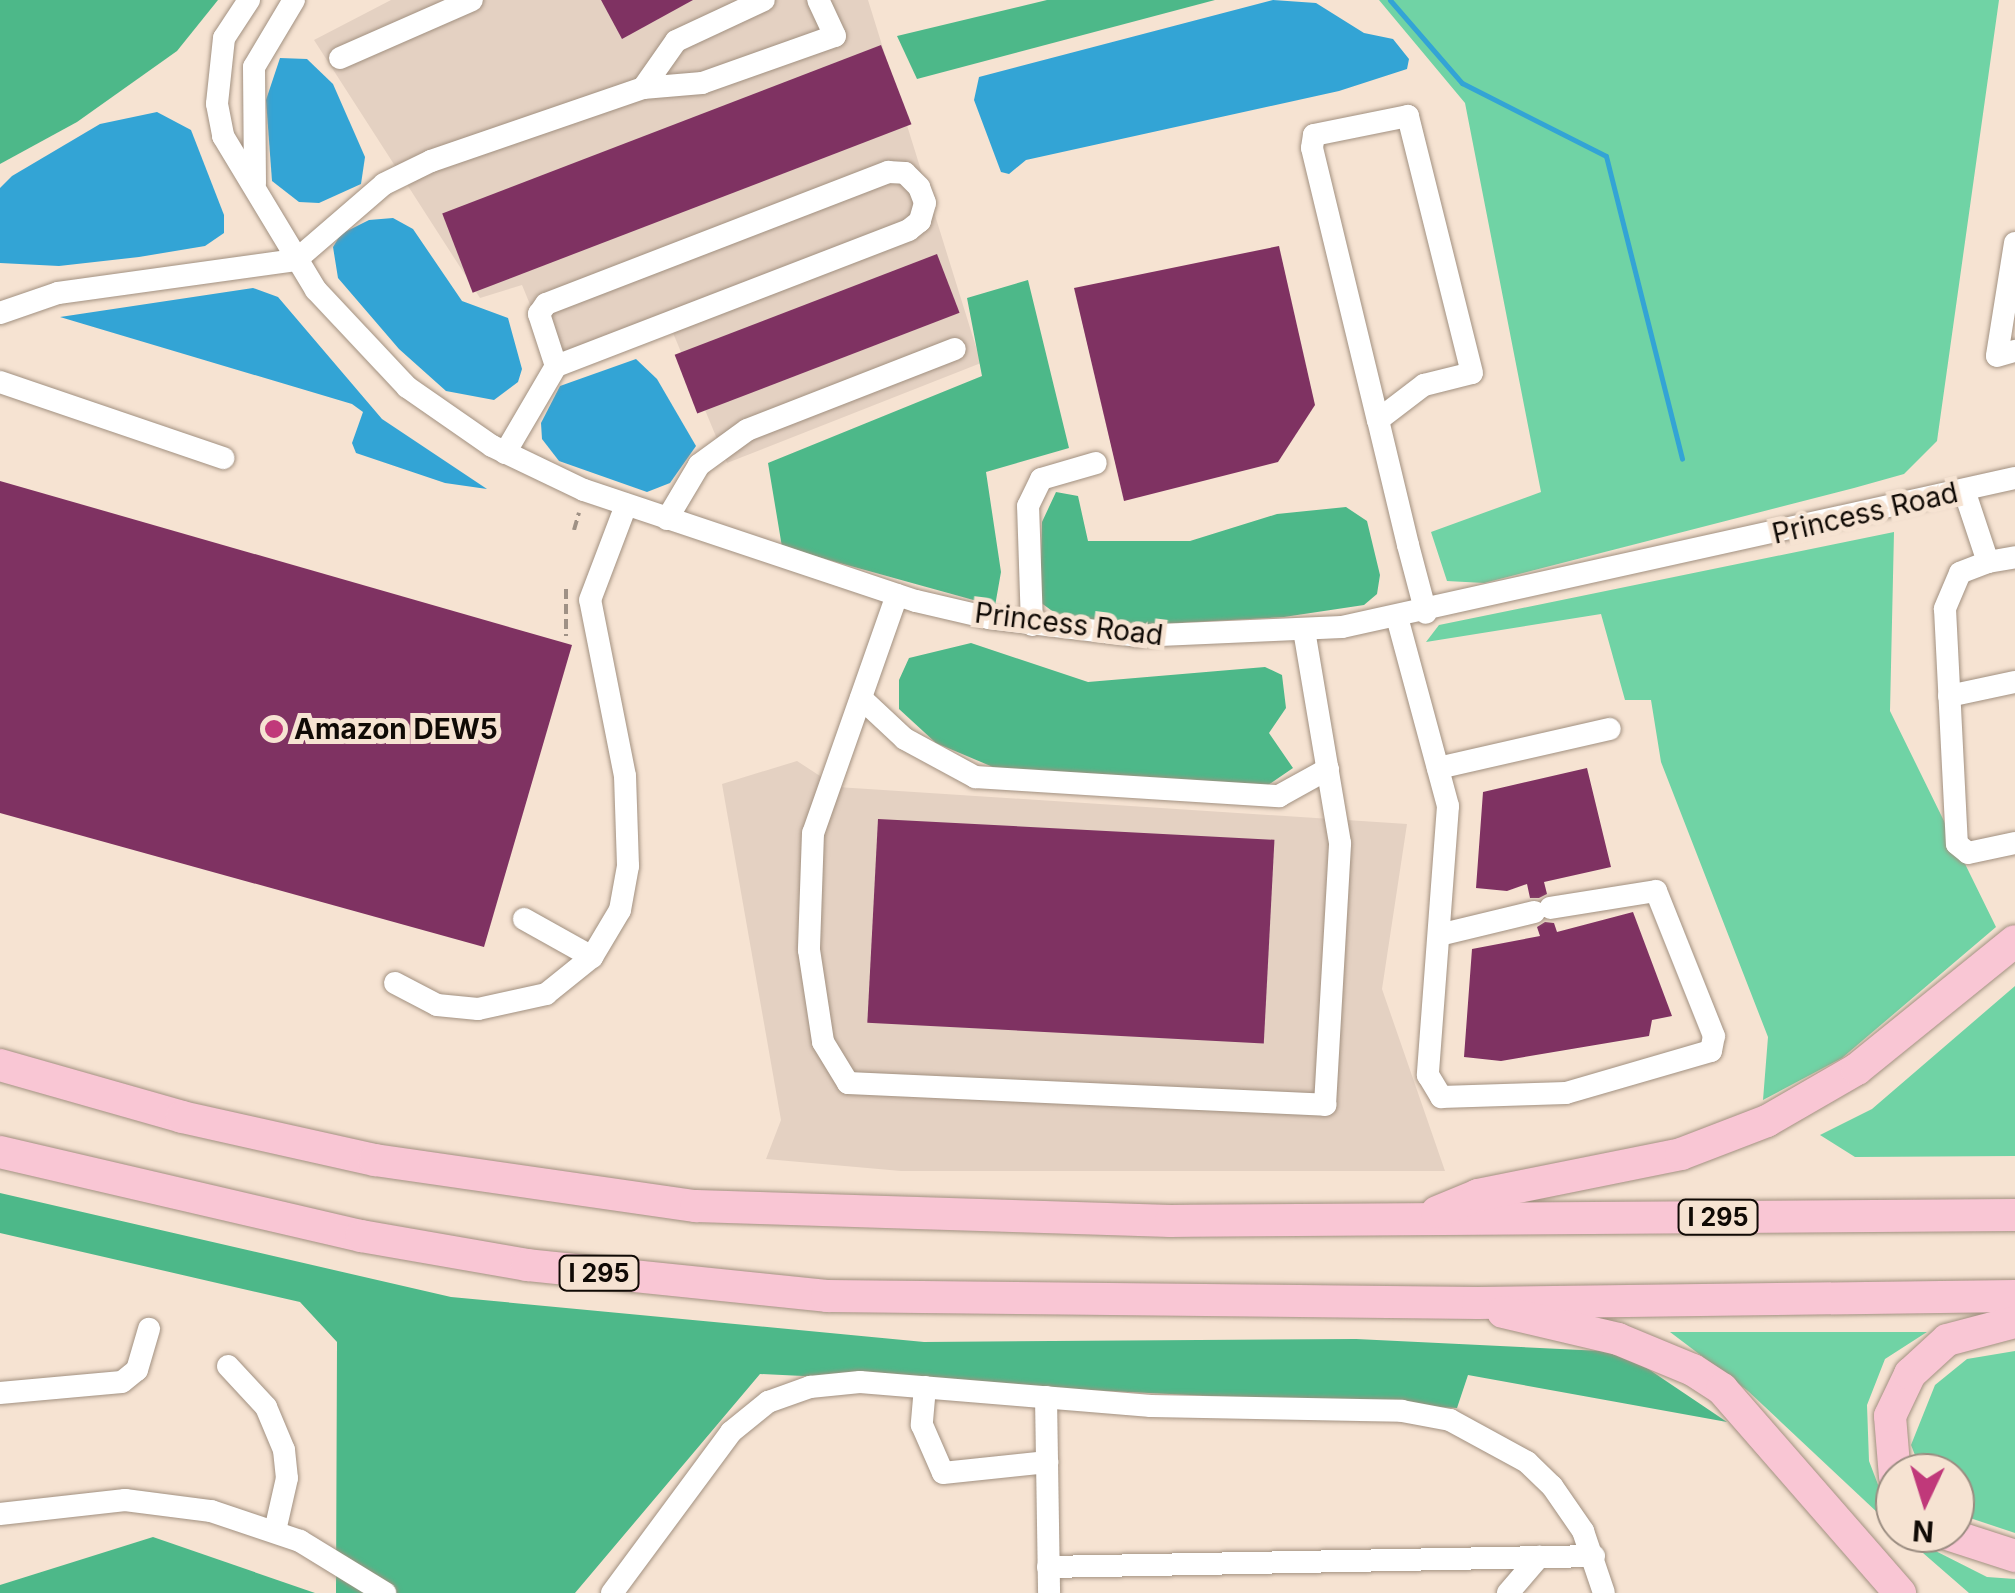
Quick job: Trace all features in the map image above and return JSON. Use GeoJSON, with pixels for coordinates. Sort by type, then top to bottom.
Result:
{"type":"FeatureCollection","features":[{"type":"Feature","properties":{"kind":"highway"},"geometry":{"type":"LineString","coordinates":[[1422,1218],[1478,1195],[1667,1158],[1767,1121],[1857,1070],[2015,941]]}},
{"type":"Feature","properties":{"kind":"highway","name":"I 295"},"geometry":{"type":"LineString","coordinates":[[0,1065],[164,1112],[340,1152],[696,1206],[920,1218],[2015,1215]]}},
{"type":"Feature","properties":{"kind":"highway","name":"I 295"},"geometry":{"type":"LineString","coordinates":[[0,1152],[361,1236],[527,1265],[921,1302],[1478,1303],[2015,1296]]}},
{"type":"Feature","properties":{"kind":"highway"},"geometry":{"type":"LineString","coordinates":[[1478,1303],[1632,1344],[1722,1389],[1900,1593]]}},
{"type":"Feature","properties":{"kind":"highway"},"geometry":{"type":"LineString","coordinates":[[1893,1453],[1890,1416],[1910,1374],[1948,1340],[2015,1322]]}},
{"type":"Feature","properties":{"kind":"highway"},"geometry":{"type":"LineString","coordinates":[[1975,1543],[2015,1556]]}},
{"type":"Feature","properties":{"kind":"street","name":"Princess Road"},"geometry":{"type":"LineString","coordinates":[[249,0],[224,38],[217,104],[224,136],[296,260],[342,321],[407,387],[505,453],[626,505],[897,595],[1032,625],[1156,636],[1304,631],[1426,613],[2015,478]]}},
{"type":"Feature","properties":{"kind":"street","name":"Princess Road"},"geometry":{"type":"LineString","coordinates":[[256,187],[254,67],[294,0]]}},
{"type":"Feature","properties":{"kind":"street"},"geometry":{"type":"LineString","coordinates":[[340,58],[472,0]]}},
{"type":"Feature","properties":{"kind":"street"},"geometry":{"type":"LineString","coordinates":[[643,88],[676,41],[764,0]]}},
{"type":"Feature","properties":{"kind":"street"},"geometry":{"type":"LineString","coordinates":[[0,312],[58,293],[296,260],[384,184],[430,161],[643,88],[702,83],[835,36],[818,0]]}},
{"type":"Feature","properties":{"kind":"street"},"geometry":{"type":"LineString","coordinates":[[1378,420],[1424,385],[1472,373],[1408,116],[1314,134],[1312,148],[1378,420],[1426,613]]}},
{"type":"Feature","properties":{"kind":"street"},"geometry":{"type":"LineString","coordinates":[[505,453],[556,366],[909,230],[925,202],[919,188],[905,174],[888,172],[546,304],[539,314],[556,366]]}},
{"type":"Feature","properties":{"kind":"street"},"geometry":{"type":"LineString","coordinates":[[2015,243],[1997,356],[2015,351]]}},
{"type":"Feature","properties":{"kind":"street"},"geometry":{"type":"LineString","coordinates":[[667,518],[700,466],[748,430],[955,349]]}},
{"type":"Feature","properties":{"kind":"street"},"geometry":{"type":"LineString","coordinates":[[0,382],[223,458]]}},
{"type":"Feature","properties":{"kind":"street"},"geometry":{"type":"LineString","coordinates":[[1032,625],[1028,506],[1041,479],[1096,463]]}},
{"type":"Feature","properties":{"kind":"street"},"geometry":{"type":"LineString","coordinates":[[1964,490],[1988,562]]}},
{"type":"Feature","properties":{"kind":"street"},"geometry":{"type":"LineString","coordinates":[[396,983],[437,1005],[478,1009],[546,994],[592,957],[620,910],[628,866],[616,709],[590,600],[626,505]]}},
{"type":"Feature","properties":{"kind":"street"},"geometry":{"type":"LineString","coordinates":[[2015,557],[1988,562],[1952,582],[1945,609],[1956,844],[1968,854],[2015,842]]}},
{"type":"Feature","properties":{"kind":"street"},"geometry":{"type":"LineString","coordinates":[[897,595],[813,834],[809,950],[823,1042],[848,1083],[1325,1105],[1340,844],[1304,631]]}},
{"type":"Feature","properties":{"kind":"street"},"geometry":{"type":"LineString","coordinates":[[1397,617],[1448,806],[1438,935],[1428,1076],[1441,1097],[1566,1093],[1711,1052],[1714,1036],[1656,891],[1542,910],[1438,935]]}},
{"type":"Feature","properties":{"kind":"street"},"geometry":{"type":"LineString","coordinates":[[1949,696],[2015,682]]}},
{"type":"Feature","properties":{"kind":"street"},"geometry":{"type":"LineString","coordinates":[[861,698],[906,739],[974,777],[1278,796],[1328,769]]}},
{"type":"Feature","properties":{"kind":"street"},"geometry":{"type":"LineString","coordinates":[[1438,768],[1610,729]]}},
{"type":"Feature","properties":{"kind":"street"},"geometry":{"type":"LineString","coordinates":[[524,919],[592,957]]}},
{"type":"Feature","properties":{"kind":"street"},"geometry":{"type":"LineString","coordinates":[[0,1393],[122,1382],[137,1370],[149,1330]]}},
{"type":"Feature","properties":{"kind":"street"},"geometry":{"type":"LineString","coordinates":[[228,1366],[266,1407],[284,1450],[286,1478],[275,1530]]}},
{"type":"Feature","properties":{"kind":"street"},"geometry":{"type":"LineString","coordinates":[[618,1591],[730,1432],[768,1402],[810,1386],[925,1387],[1046,1398],[1402,1411],[1450,1420],[1528,1462],[1568,1508],[1594,1556],[1604,1593]]}},
{"type":"Feature","properties":{"kind":"street"},"geometry":{"type":"LineString","coordinates":[[925,1387],[922,1424],[943,1473],[1047,1462]]}},
{"type":"Feature","properties":{"kind":"street"},"geometry":{"type":"LineString","coordinates":[[1046,1398],[1048,1593]]}},
{"type":"Feature","properties":{"kind":"street"},"geometry":{"type":"LineString","coordinates":[[0,1514],[126,1500],[211,1511],[275,1530],[342,1562],[385,1593]]}},
{"type":"Feature","properties":{"kind":"street"},"geometry":{"type":"LineString","coordinates":[[1048,1567],[1594,1556]]}},
{"type":"Feature","properties":{"kind":"street"},"geometry":{"type":"LineString","coordinates":[[1508,1593],[1540,1557]]}},
{"type":"Feature","properties":{"kind":"path"},"geometry":{"type":"LineString","coordinates":[[574,530],[579,513]]}},
{"type":"Feature","properties":{"kind":"path"},"geometry":{"type":"LineString","coordinates":[[566,589],[566,636]]}},
{"type":"Feature","properties":{"kind":"shaded area"},"geometry":{"type":"Polygon","coordinates":[[[391,0],[868,0],[981,363],[727,463],[671,328],[557,370],[522,285],[480,298],[314,40],[391,0]]]}},
{"type":"Feature","properties":{"kind":"shaded area"},"geometry":{"type":"Polygon","coordinates":[[[797,761],[837,787],[1407,824],[1382,989],[1445,1171],[901,1171],[766,1159],[781,1120],[722,784],[797,761]]]}},
{"type":"Feature","properties":{"kind":"green space"},"geometry":{"type":"Polygon","coordinates":[[[0,0],[218,0],[177,51],[77,122],[0,164],[0,0]]]}},
{"type":"Feature","properties":{"kind":"green space"},"geometry":{"type":"Polygon","coordinates":[[[1047,0],[1215,0],[917,79],[897,36],[1047,0]]]}},
{"type":"Feature","properties":{"kind":"green space"},"geometry":{"type":"Polygon","coordinates":[[[1379,0],[1999,0],[1937,441],[1904,474],[1484,583],[1447,581],[1431,532],[1541,492],[1465,103],[1379,0]]]}},
{"type":"Feature","properties":{"kind":"green space"},"geometry":{"type":"Polygon","coordinates":[[[1028,280],[1069,448],[986,472],[1001,572],[995,606],[782,547],[768,463],[982,376],[967,298],[1028,280]]]}},
{"type":"Feature","properties":{"kind":"green space"},"geometry":{"type":"Polygon","coordinates":[[[1056,492],[1078,496],[1088,541],[1190,541],[1277,514],[1346,507],[1367,521],[1380,575],[1377,594],[1364,605],[1284,617],[1142,625],[1059,616],[1040,602],[1042,522],[1056,492]]]}},
{"type":"Feature","properties":{"kind":"green space"},"geometry":{"type":"Polygon","coordinates":[[[1894,532],[1890,711],[1996,927],[1842,1058],[1763,1100],[1768,1037],[1661,762],[1651,700],[1625,700],[1601,614],[1426,642],[1439,625],[1894,532]]]}},
{"type":"Feature","properties":{"kind":"green space"},"geometry":{"type":"Polygon","coordinates":[[[971,643],[1088,682],[1265,667],[1282,675],[1286,708],[1269,733],[1293,768],[1268,785],[1000,770],[936,743],[899,709],[899,680],[909,658],[971,643]]]}},
{"type":"Feature","properties":{"kind":"green space"},"geometry":{"type":"Polygon","coordinates":[[[2015,986],[2015,1156],[1855,1157],[1820,1135],[1872,1109],[2015,986]]]}},
{"type":"Feature","properties":{"kind":"green space"},"geometry":{"type":"Polygon","coordinates":[[[0,1193],[451,1297],[924,1342],[1356,1339],[1623,1352],[1727,1422],[1468,1375],[1457,1408],[760,1374],[575,1593],[336,1593],[337,1342],[300,1302],[0,1233],[0,1193]]]}},
{"type":"Feature","properties":{"kind":"green space"},"geometry":{"type":"Polygon","coordinates":[[[1670,1332],[1927,1332],[1885,1359],[1867,1405],[1875,1510],[1748,1391],[1670,1332]]]}},
{"type":"Feature","properties":{"kind":"green space"},"geometry":{"type":"Polygon","coordinates":[[[2015,1351],[2015,1533],[1975,1520],[1975,1453],[1914,1453],[1911,1445],[1935,1385],[1967,1359],[2015,1351]]]}},
{"type":"Feature","properties":{"kind":"green space"},"geometry":{"type":"Polygon","coordinates":[[[153,1537],[315,1593],[0,1593],[0,1585],[153,1537]]]}},
{"type":"Feature","properties":{"kind":"green space"},"geometry":{"type":"Polygon","coordinates":[[[1923,1553],[1940,1553],[1987,1577],[2015,1579],[2015,1593],[1969,1593],[1923,1553]]]}},
{"type":"Feature","properties":{"kind":"water"},"geometry":{"type":"Polygon","coordinates":[[[1273,0],[1316,3],[1364,33],[1393,39],[1409,59],[1407,69],[1339,91],[1026,160],[1009,174],[1001,172],[974,100],[979,77],[1273,0]]]}},
{"type":"Feature","properties":{"kind":"water"},"geometry":{"type":"Polygon","coordinates":[[[280,58],[307,59],[333,84],[365,157],[361,184],[319,203],[299,202],[272,181],[266,100],[280,58]]]}},
{"type":"Feature","properties":{"kind":"water"},"geometry":{"type":"Polygon","coordinates":[[[157,112],[191,130],[224,215],[224,233],[205,246],[139,257],[59,266],[0,263],[0,188],[12,176],[100,124],[157,112]]]}},
{"type":"Feature","properties":{"kind":"water"},"geometry":{"type":"Polygon","coordinates":[[[393,218],[413,229],[462,301],[508,318],[522,369],[518,382],[494,400],[446,391],[399,349],[338,278],[333,247],[341,234],[369,220],[393,218]]]}},
{"type":"Feature","properties":{"kind":"water"},"geometry":{"type":"Polygon","coordinates":[[[253,288],[278,297],[382,419],[487,489],[445,483],[356,453],[352,443],[363,412],[352,404],[60,317],[253,288]]]}},
{"type":"Feature","properties":{"kind":"water"},"geometry":{"type":"Polygon","coordinates":[[[636,359],[657,379],[696,446],[670,483],[647,492],[559,461],[542,439],[541,423],[560,386],[636,359]]]}},
{"type":"Feature","properties":{"kind":"building"},"geometry":{"type":"Polygon","coordinates":[[[601,0],[693,0],[622,39],[601,0]]]}},
{"type":"Feature","properties":{"kind":"building"},"geometry":{"type":"Polygon","coordinates":[[[881,45],[911,124],[473,293],[442,213],[881,45]]]}},
{"type":"Feature","properties":{"kind":"building"},"geometry":{"type":"Polygon","coordinates":[[[1279,246],[1315,405],[1278,462],[1124,501],[1074,288],[1279,246]]]}},
{"type":"Feature","properties":{"kind":"building"},"geometry":{"type":"Polygon","coordinates":[[[937,254],[960,313],[697,414],[675,355],[937,254]]]}},
{"type":"Feature","properties":{"kind":"building","name":"Amazon DEW5"},"geometry":{"type":"Polygon","coordinates":[[[0,481],[572,645],[484,947],[0,813],[0,481]]]}},
{"type":"Feature","properties":{"kind":"building"},"geometry":{"type":"Polygon","coordinates":[[[1587,768],[1611,867],[1544,882],[1547,894],[1539,898],[1530,898],[1527,884],[1507,891],[1476,888],[1483,792],[1587,768]]]}},
{"type":"Feature","properties":{"kind":"building"},"geometry":{"type":"Polygon","coordinates":[[[878,819],[1274,840],[1264,1043],[867,1023],[878,819]]]}},
{"type":"Feature","properties":{"kind":"building"},"geometry":{"type":"Polygon","coordinates":[[[1633,912],[1672,1016],[1652,1020],[1649,1036],[1501,1061],[1464,1057],[1472,949],[1540,936],[1537,927],[1545,922],[1554,923],[1557,932],[1633,912]]]}},
{"type":"Feature","properties":{"kind":"waterway"},"geometry":{"type":"LineString","coordinates":[[1390,0],[1462,83],[1606,156],[1682,459]]}},
{"type":"Feature","properties":{"kind":"place","name":"Amazon DEW5"},"geometry":{"type":"Point","coordinates":[274,729]}}]}
